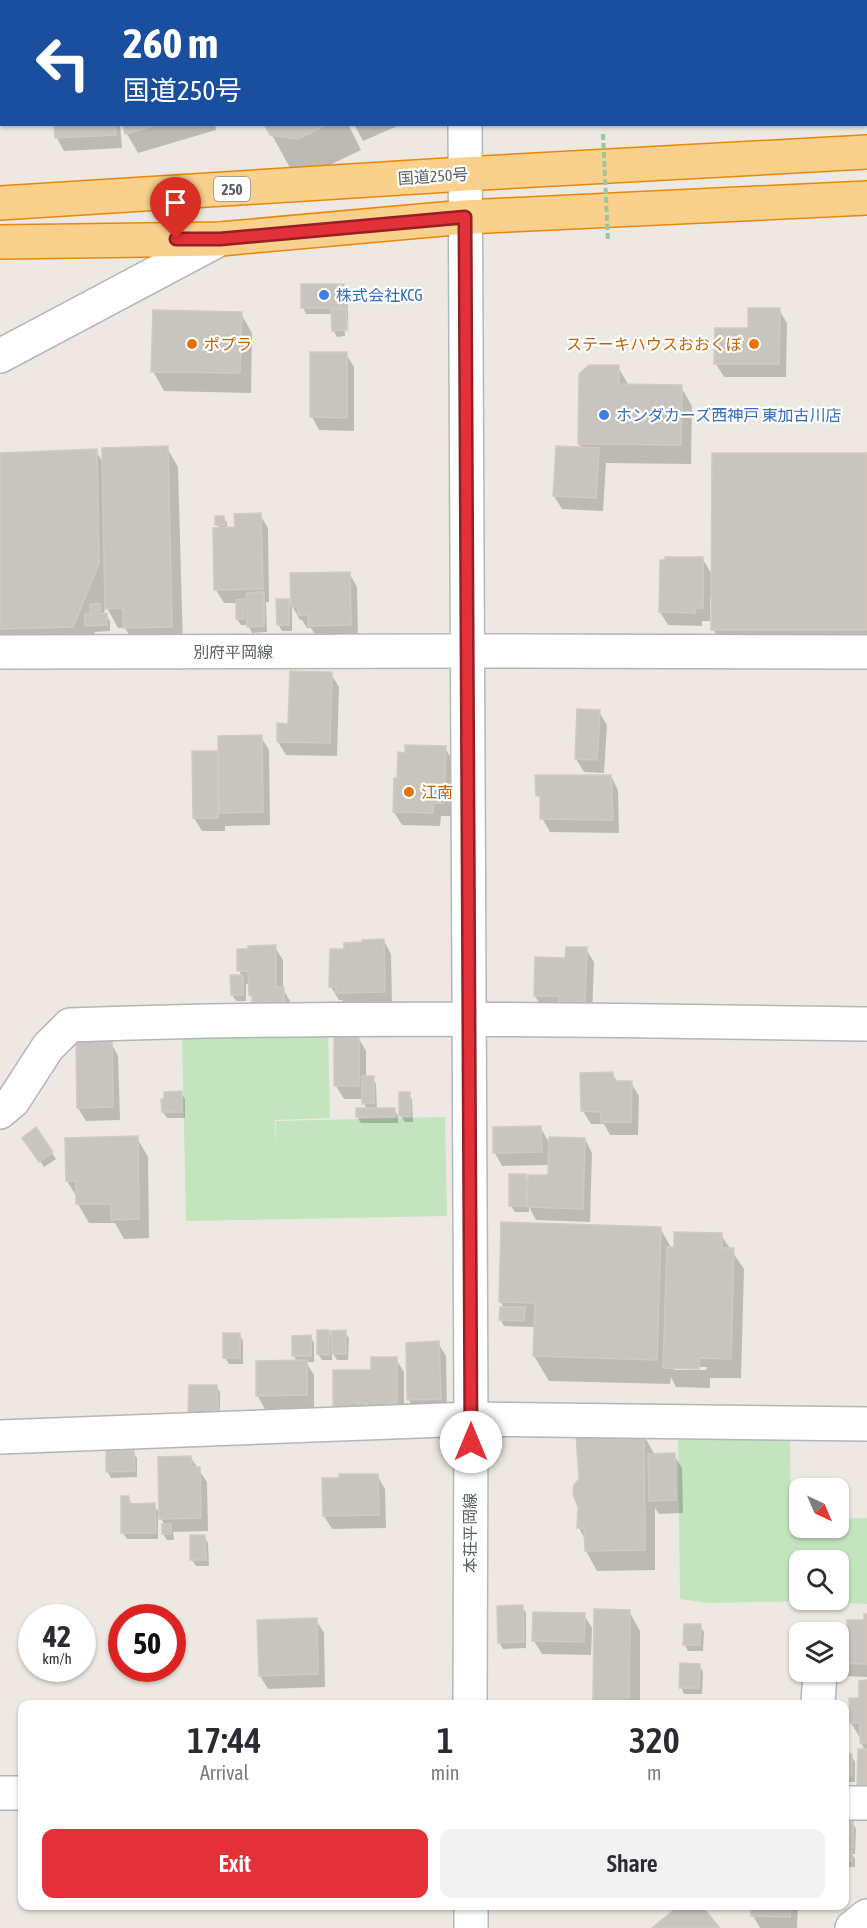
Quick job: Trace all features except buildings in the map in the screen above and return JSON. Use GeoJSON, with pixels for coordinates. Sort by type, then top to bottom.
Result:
{"type":"FeatureCollection","features":[{"type":"Feature","properties":{"kind":"highway","name":"国道250号"},"geometry":{"type":"LineString","coordinates":[[0,202],[867,152]]}},
{"type":"Feature","properties":{"kind":"highway"},"geometry":{"type":"LineString","coordinates":[[0,242],[220,239],[465,217],[867,198]]}},
{"type":"Feature","properties":{"kind":"street"},"geometry":{"type":"LineString","coordinates":[[464,174],[465,126]]}},
{"type":"Feature","properties":{"kind":"street","name":"本荘平岡線"},"geometry":{"type":"LineString","coordinates":[[464,174],[471,1419],[470,1700]]}},
{"type":"Feature","properties":{"kind":"street"},"geometry":{"type":"LineString","coordinates":[[0,356],[220,239]]}},
{"type":"Feature","properties":{"kind":"street","name":"別府平岡線"},"geometry":{"type":"LineString","coordinates":[[0,652],[867,652]]}},
{"type":"Feature","properties":{"kind":"street"},"geometry":{"type":"LineString","coordinates":[[0,1112],[13,1101],[48,1047],[70,1025],[468,1018],[867,1024]]}},
{"type":"Feature","properties":{"kind":"street"},"geometry":{"type":"LineString","coordinates":[[0,1437],[471,1419],[867,1424]]}},
{"type":"Feature","properties":{"kind":"street"},"geometry":{"type":"LineString","coordinates":[[819,1700],[820,1682]]}},
{"type":"Feature","properties":{"kind":"street"},"geometry":{"type":"LineString","coordinates":[[0,1793],[18,1793]]}},
{"type":"Feature","properties":{"kind":"street"},"geometry":{"type":"LineString","coordinates":[[849,1803],[867,1803]]}},
{"type":"Feature","properties":{"kind":"street"},"geometry":{"type":"LineString","coordinates":[[471,1910],[471,1928]]}},
{"type":"Feature","properties":{"kind":"street"},"geometry":{"type":"LineString","coordinates":[[852,1928],[867,1916]]}},
{"type":"Feature","properties":{"kind":"path"},"geometry":{"type":"LineString","coordinates":[[603,134],[608,241]]}},
{"type":"Feature","properties":{"kind":"green space"},"geometry":{"type":"Polygon","coordinates":[[[328,1031],[330,1118],[275,1120],[275,1146],[276,1121],[445,1117],[447,1216],[186,1221],[182,1034],[328,1031]]]}},
{"type":"Feature","properties":{"kind":"green space"},"geometry":{"type":"Polygon","coordinates":[[[678,1433],[790,1434],[789,1538],[849,1538],[849,1519],[867,1518],[867,1604],[849,1603],[849,1550],[789,1550],[789,1601],[709,1603],[680,1599],[678,1433]]]}},
{"type":"Feature","properties":{"kind":"place","name":"株式会社KCG"},"geometry":{"type":"Point","coordinates":[324,295]}},
{"type":"Feature","properties":{"kind":"place","name":"ポプラ"},"geometry":{"type":"Point","coordinates":[192,344]}},
{"type":"Feature","properties":{"kind":"place","name":"ステーキハウスおおくぼ"},"geometry":{"type":"Point","coordinates":[754,344]}},
{"type":"Feature","properties":{"kind":"place","name":"ホンダカーズ西神戸 東加古川店"},"geometry":{"type":"Point","coordinates":[604,415]}},
{"type":"Feature","properties":{"kind":"place","name":"江南"},"geometry":{"type":"Point","coordinates":[409,792]}},
{"type":"Feature","properties":{"kind":"route"},"geometry":{"type":"LineString","coordinates":[[176,239],[220,239],[465,217],[471,1442]]}}]}
